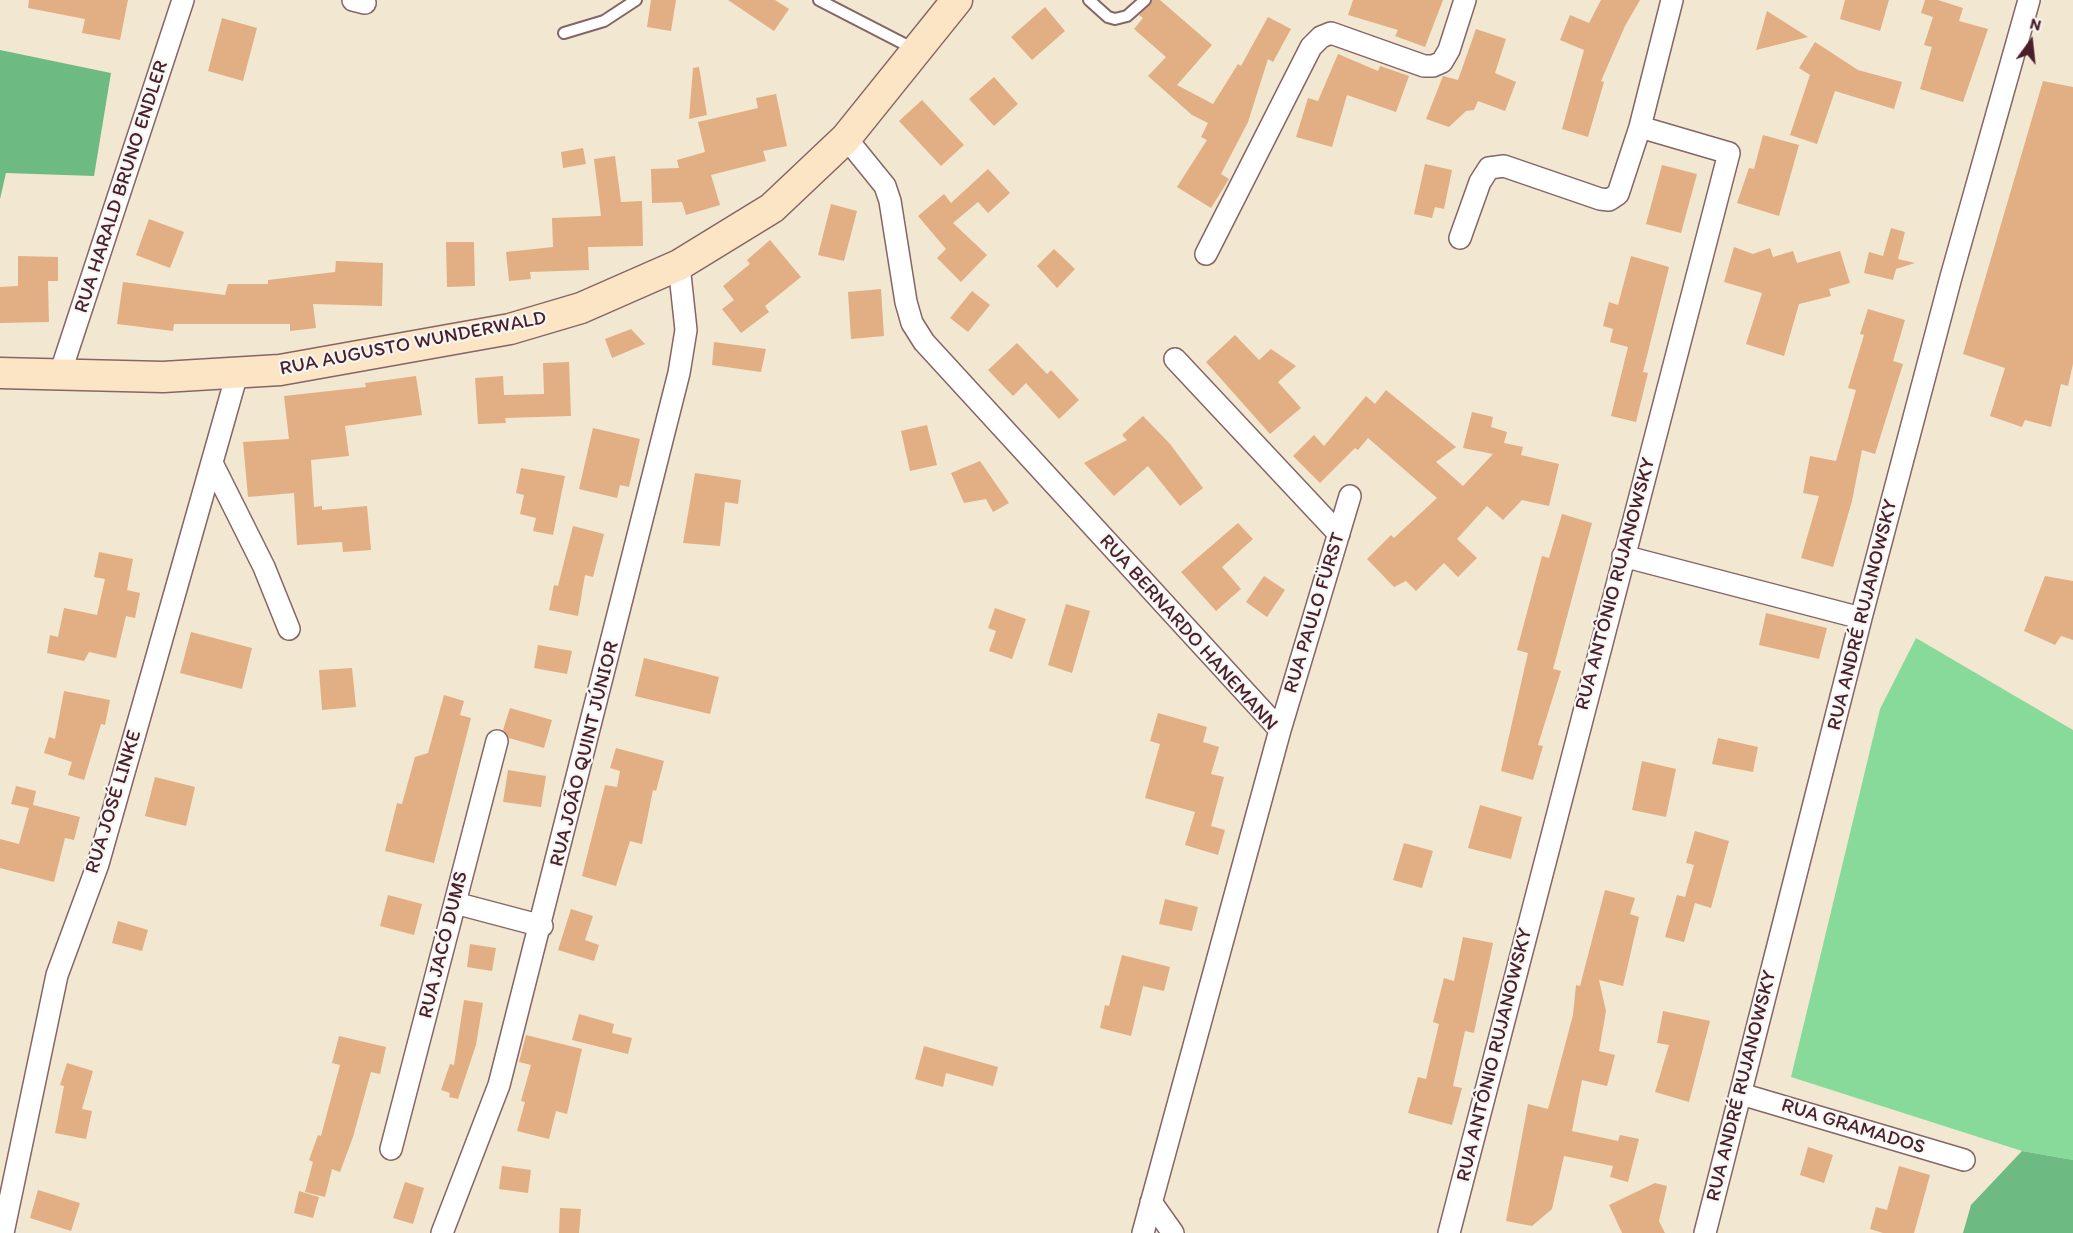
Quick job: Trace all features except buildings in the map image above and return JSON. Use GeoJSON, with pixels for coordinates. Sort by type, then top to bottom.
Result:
{"type":"FeatureCollection","features":[{"type":"Feature","properties":{"kind":"main road","name":"RUA AUGUSTO WUNDERWALD"},"geometry":{"type":"LineString","coordinates":[[0,373],[163,376],[237,374],[331,363],[533,323],[631,288],[679,265],[772,208],[846,138],[957,0]]}},
{"type":"Feature","properties":{"kind":"street","name":"RUA HARALD BRUNO ENDLER"},"geometry":{"type":"LineString","coordinates":[[60,374],[183,0]]}},
{"type":"Feature","properties":{"kind":"street"},"geometry":{"type":"LineString","coordinates":[[1206,254],[1311,47],[1321,37],[1331,33],[1424,66],[1442,62],[1449,50],[1465,0]]}},
{"type":"Feature","properties":{"kind":"street"},"geometry":{"type":"LineString","coordinates":[[1461,238],[1480,182],[1489,168],[1504,166],[1600,199],[1609,200],[1618,194],[1640,127],[1672,0]]}},
{"type":"Feature","properties":{"kind":"street","name":"RUA ANDRÉ RUJANOWSKY"},"geometry":{"type":"LineString","coordinates":[[1705,1233],[1861,618],[1951,277],[2029,0]]}},
{"type":"Feature","properties":{"kind":"street","name":"RUA ANTÔNIO RUJANOWSKY"},"geometry":{"type":"LineString","coordinates":[[1449,1233],[1729,153],[1640,127]]}},
{"type":"Feature","properties":{"kind":"street","name":"RUA BERNARDO HANEMANN"},"geometry":{"type":"LineString","coordinates":[[846,138],[885,186],[890,201],[906,302],[912,323],[924,342],[1280,730],[1143,1233]]}},
{"type":"Feature","properties":{"kind":"street","name":"RUA JOÃO QUINT JÚNIOR"},"geometry":{"type":"LineString","coordinates":[[441,1233],[499,1085],[542,926],[679,373],[686,330],[679,265]]}},
{"type":"Feature","properties":{"kind":"street"},"geometry":{"type":"LineString","coordinates":[[1175,359],[1339,534]]}},
{"type":"Feature","properties":{"kind":"street","name":"RUA JOSÉ LINKE"},"geometry":{"type":"LineString","coordinates":[[3,1233],[57,975],[98,864],[237,374]]}},
{"type":"Feature","properties":{"kind":"street"},"geometry":{"type":"LineString","coordinates":[[212,462],[259,556],[289,629]]}},
{"type":"Feature","properties":{"kind":"street","name":"RUA PAULO FÜRST"},"geometry":{"type":"LineString","coordinates":[[1280,730],[1350,496]]}},
{"type":"Feature","properties":{"kind":"street"},"geometry":{"type":"LineString","coordinates":[[1623,556],[1861,618]]}},
{"type":"Feature","properties":{"kind":"street","name":"RUA JACÓ DUMS"},"geometry":{"type":"LineString","coordinates":[[391,1149],[497,741]]}},
{"type":"Feature","properties":{"kind":"street"},"geometry":{"type":"LineString","coordinates":[[455,903],[542,926]]}},
{"type":"Feature","properties":{"kind":"street","name":"RUA GRAMADOS"},"geometry":{"type":"LineString","coordinates":[[1741,1094],[1964,1160]]}},
{"type":"Feature","properties":{"kind":"street"},"geometry":{"type":"LineString","coordinates":[[1151,1202],[1173,1233]]}},
{"type":"Feature","properties":{"kind":"lane"},"geometry":{"type":"LineString","coordinates":[[564,33],[604,21],[636,0]]}},
{"type":"Feature","properties":{"kind":"lane"},"geometry":{"type":"LineString","coordinates":[[819,0],[917,50]]}},
{"type":"Feature","properties":{"kind":"lane"},"geometry":{"type":"LineString","coordinates":[[1089,0],[1107,17],[1115,19],[1127,16],[1145,0]]}},
{"type":"Feature","properties":{"kind":"green space"},"geometry":{"type":"Polygon","coordinates":[[[0,50],[111,73],[94,176],[6,173],[0,199],[0,50]]]}},
{"type":"Feature","properties":{"kind":"green space"},"geometry":{"type":"Polygon","coordinates":[[[1916,638],[2073,730],[2073,1160],[2022,1151],[1791,1077],[1880,709],[1916,638]]]}},
{"type":"Feature","properties":{"kind":"green space"},"geometry":{"type":"Polygon","coordinates":[[[2022,1151],[2073,1160],[2073,1233],[1963,1233],[1971,1205],[2022,1151]]]}}]}
